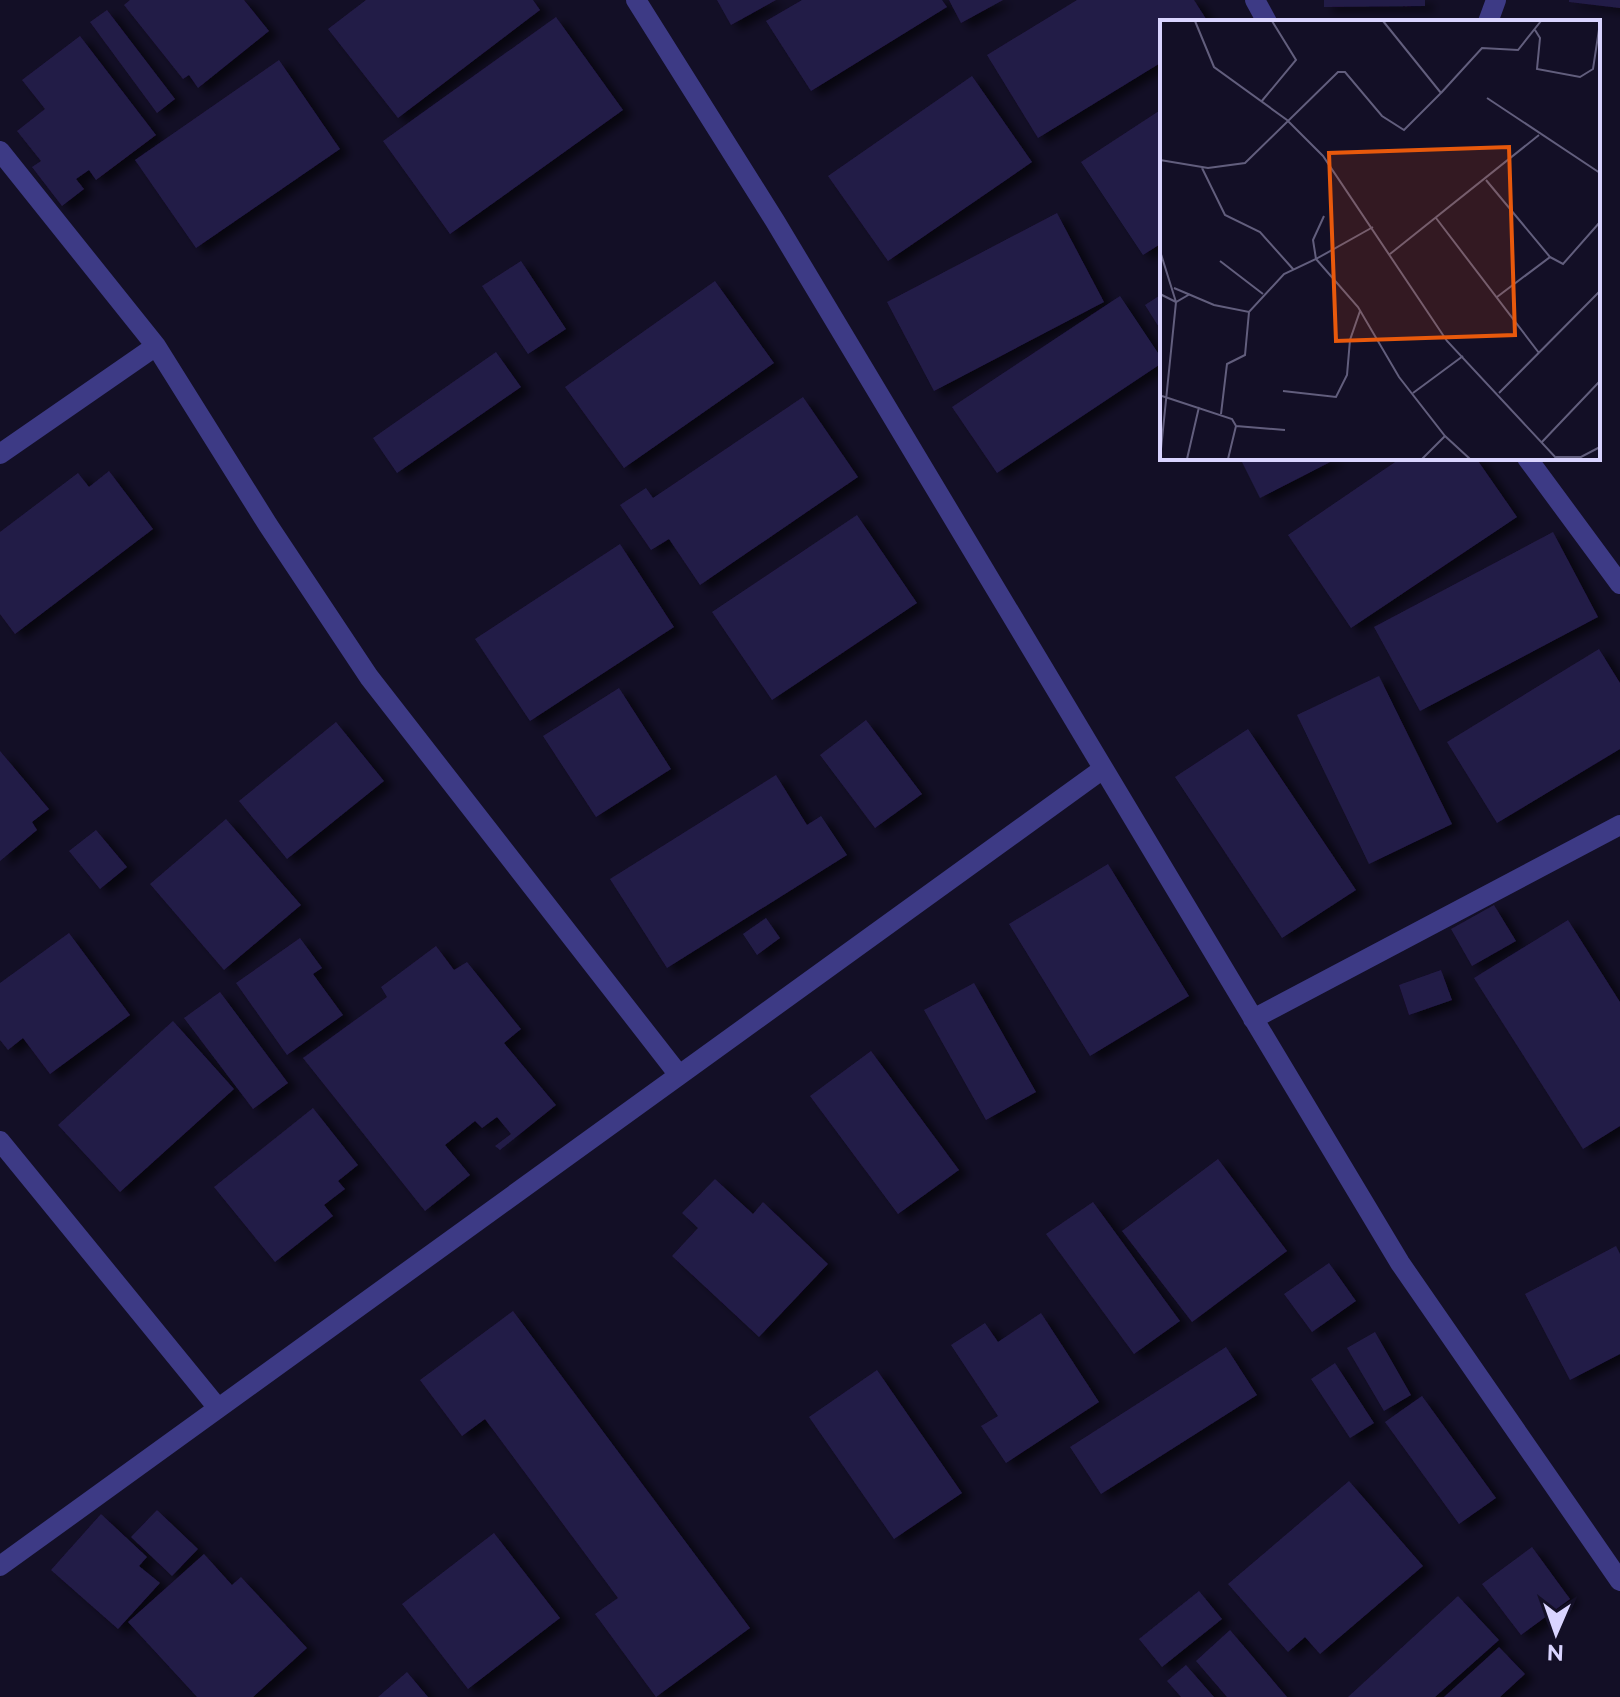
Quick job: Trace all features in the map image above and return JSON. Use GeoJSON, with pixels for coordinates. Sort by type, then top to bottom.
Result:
{"type":"FeatureCollection","features":[{"type":"Feature","properties":{"kind":"street"},"geometry":{"type":"LineString","coordinates":[[636,0],[775,221],[1400,1263],[1620,1581]]}},
{"type":"Feature","properties":{"kind":"street"},"geometry":{"type":"LineString","coordinates":[[1255,0],[1266,20]]}},
{"type":"Feature","properties":{"kind":"street"},"geometry":{"type":"LineString","coordinates":[[1489,20],[1496,0]]}},
{"type":"Feature","properties":{"kind":"street"},"geometry":{"type":"LineString","coordinates":[[0,151],[156,346],[268,525],[369,677],[679,1075]]}},
{"type":"Feature","properties":{"kind":"street"},"geometry":{"type":"LineString","coordinates":[[0,454],[156,346]]}},
{"type":"Feature","properties":{"kind":"street"},"geometry":{"type":"LineString","coordinates":[[1528,460],[1620,584]]}},
{"type":"Feature","properties":{"kind":"street"},"geometry":{"type":"LineString","coordinates":[[0,1566],[1103,769]]}},
{"type":"Feature","properties":{"kind":"street"},"geometry":{"type":"LineString","coordinates":[[1253,1019],[1620,825]]}},
{"type":"Feature","properties":{"kind":"street"},"geometry":{"type":"LineString","coordinates":[[0,1141],[218,1408]]}},
{"type":"Feature","properties":{"kind":"building"},"geometry":{"type":"Polygon","coordinates":[[[130,0],[244,0],[269,31],[198,88],[189,75],[183,79],[124,5],[130,0]]]}},
{"type":"Feature","properties":{"kind":"building"},"geometry":{"type":"Polygon","coordinates":[[[366,0],[533,0],[540,10],[398,118],[328,29],[366,0]]]}},
{"type":"Feature","properties":{"kind":"building"},"geometry":{"type":"Polygon","coordinates":[[[717,0],[776,0],[731,25],[717,0]]]}},
{"type":"Feature","properties":{"kind":"building"},"geometry":{"type":"Polygon","coordinates":[[[802,0],[942,0],[947,7],[811,91],[766,21],[802,0]]]}},
{"type":"Feature","properties":{"kind":"building"},"geometry":{"type":"Polygon","coordinates":[[[949,0],[1003,0],[961,23],[949,0]]]}},
{"type":"Feature","properties":{"kind":"building"},"geometry":{"type":"Polygon","coordinates":[[[1077,0],[1194,0],[1207,20],[1160,20],[1160,63],[1038,138],[987,55],[1077,0]]]}},
{"type":"Feature","properties":{"kind":"building"},"geometry":{"type":"Polygon","coordinates":[[[1324,0],[1425,0],[1425,6],[1324,7],[1324,0]]]}},
{"type":"Feature","properties":{"kind":"building"},"geometry":{"type":"Polygon","coordinates":[[[1620,0],[1620,8],[1569,2],[1620,0]]]}},
{"type":"Feature","properties":{"kind":"building"},"geometry":{"type":"Polygon","coordinates":[[[107,10],[175,99],[157,113],[90,22],[107,10]]]}},
{"type":"Feature","properties":{"kind":"building"},"geometry":{"type":"Polygon","coordinates":[[[556,17],[623,110],[450,234],[383,141],[556,17]]]}},
{"type":"Feature","properties":{"kind":"building"},"geometry":{"type":"Polygon","coordinates":[[[80,36],[156,135],[96,180],[89,170],[76,179],[84,189],[62,206],[32,167],[41,161],[17,131],[45,109],[22,80],[80,36]]]}},
{"type":"Feature","properties":{"kind":"building"},"geometry":{"type":"Polygon","coordinates":[[[279,60],[340,149],[196,248],[135,160],[279,60]]]}},
{"type":"Feature","properties":{"kind":"building"},"geometry":{"type":"Polygon","coordinates":[[[972,76],[1032,162],[888,261],[828,176],[972,76]]]}},
{"type":"Feature","properties":{"kind":"building"},"geometry":{"type":"Polygon","coordinates":[[[1160,110],[1160,244],[1143,255],[1081,162],[1160,110]]]}},
{"type":"Feature","properties":{"kind":"building"},"geometry":{"type":"Polygon","coordinates":[[[1057,213],[1104,302],[934,391],[887,302],[1057,213]]]}},
{"type":"Feature","properties":{"kind":"building"},"geometry":{"type":"Polygon","coordinates":[[[521,261],[566,329],[528,354],[482,286],[521,261]]]}},
{"type":"Feature","properties":{"kind":"building"},"geometry":{"type":"Polygon","coordinates":[[[715,281],[774,363],[624,468],[565,387],[715,281]]]}},
{"type":"Feature","properties":{"kind":"building"},"geometry":{"type":"Polygon","coordinates":[[[1160,295],[1160,329],[1145,305],[1160,295]]]}},
{"type":"Feature","properties":{"kind":"building"},"geometry":{"type":"Polygon","coordinates":[[[1120,296],[1160,356],[1160,364],[997,473],[952,407],[1120,296]]]}},
{"type":"Feature","properties":{"kind":"building"},"geometry":{"type":"Polygon","coordinates":[[[496,352],[521,387],[397,473],[373,438],[496,352]]]}},
{"type":"Feature","properties":{"kind":"building"},"geometry":{"type":"Polygon","coordinates":[[[803,397],[858,477],[700,585],[669,539],[651,550],[620,505],[646,488],[653,498],[803,397]]]}},
{"type":"Feature","properties":{"kind":"building"},"geometry":{"type":"Polygon","coordinates":[[[1241,460],[1334,460],[1260,498],[1241,460]]]}},
{"type":"Feature","properties":{"kind":"building"},"geometry":{"type":"Polygon","coordinates":[[[1398,460],[1477,460],[1517,517],[1351,628],[1288,535],[1398,460]]]}},
{"type":"Feature","properties":{"kind":"building"},"geometry":{"type":"Polygon","coordinates":[[[109,471],[153,529],[15,634],[0,614],[0,532],[78,473],[89,487],[109,471]]]}},
{"type":"Feature","properties":{"kind":"building"},"geometry":{"type":"Polygon","coordinates":[[[857,515],[917,603],[772,700],[712,612],[857,515]]]}},
{"type":"Feature","properties":{"kind":"building"},"geometry":{"type":"Polygon","coordinates":[[[1553,532],[1598,617],[1420,711],[1374,627],[1553,532]]]}},
{"type":"Feature","properties":{"kind":"building"},"geometry":{"type":"Polygon","coordinates":[[[620,544],[674,627],[530,721],[475,639],[620,544]]]}},
{"type":"Feature","properties":{"kind":"building"},"geometry":{"type":"Polygon","coordinates":[[[1599,649],[1620,683],[1620,749],[1497,823],[1447,742],[1599,649]]]}},
{"type":"Feature","properties":{"kind":"building"},"geometry":{"type":"Polygon","coordinates":[[[1379,676],[1452,824],[1369,864],[1297,715],[1379,676]]]}},
{"type":"Feature","properties":{"kind":"building"},"geometry":{"type":"Polygon","coordinates":[[[619,688],[671,769],[596,817],[543,736],[619,688]]]}},
{"type":"Feature","properties":{"kind":"building"},"geometry":{"type":"Polygon","coordinates":[[[866,720],[922,794],[875,828],[820,755],[866,720]]]}},
{"type":"Feature","properties":{"kind":"building"},"geometry":{"type":"Polygon","coordinates":[[[336,722],[384,781],[287,859],[239,801],[336,722]]]}},
{"type":"Feature","properties":{"kind":"building"},"geometry":{"type":"Polygon","coordinates":[[[1248,729],[1356,890],[1282,938],[1175,777],[1248,729]]]}},
{"type":"Feature","properties":{"kind":"building"},"geometry":{"type":"Polygon","coordinates":[[[0,751],[49,809],[32,822],[37,830],[0,861],[0,751]]]}},
{"type":"Feature","properties":{"kind":"building"},"geometry":{"type":"Polygon","coordinates":[[[776,775],[807,825],[821,816],[847,855],[667,968],[610,879],[776,775]]]}},
{"type":"Feature","properties":{"kind":"building"},"geometry":{"type":"Polygon","coordinates":[[[226,819],[301,905],[224,970],[150,884],[226,819]]]}},
{"type":"Feature","properties":{"kind":"building"},"geometry":{"type":"Polygon","coordinates":[[[96,830],[127,867],[100,889],[69,851],[96,830]]]}},
{"type":"Feature","properties":{"kind":"building"},"geometry":{"type":"Polygon","coordinates":[[[1108,864],[1189,996],[1090,1056],[1009,924],[1108,864]]]}},
{"type":"Feature","properties":{"kind":"building"},"geometry":{"type":"Polygon","coordinates":[[[1494,905],[1516,941],[1472,966],[1451,929],[1494,905]]]}},
{"type":"Feature","properties":{"kind":"building"},"geometry":{"type":"Polygon","coordinates":[[[766,918],[780,938],[757,955],[743,934],[766,918]]]}},
{"type":"Feature","properties":{"kind":"building"},"geometry":{"type":"Polygon","coordinates":[[[1568,920],[1620,1002],[1620,1126],[1583,1149],[1474,978],[1568,920]]]}},
{"type":"Feature","properties":{"kind":"building"},"geometry":{"type":"Polygon","coordinates":[[[69,933],[130,1015],[50,1074],[23,1038],[8,1050],[0,1040],[0,983],[69,933]]]}},
{"type":"Feature","properties":{"kind":"building"},"geometry":{"type":"Polygon","coordinates":[[[300,938],[322,968],[313,974],[343,1015],[287,1055],[236,983],[300,938]]]}},
{"type":"Feature","properties":{"kind":"building"},"geometry":{"type":"Polygon","coordinates":[[[436,946],[454,970],[467,962],[521,1029],[504,1043],[556,1105],[500,1150],[495,1146],[511,1134],[497,1117],[482,1128],[475,1121],[445,1145],[470,1175],[425,1211],[303,1058],[387,997],[381,987],[436,946]]]}},
{"type":"Feature","properties":{"kind":"building"},"geometry":{"type":"Polygon","coordinates":[[[1441,970],[1452,1000],[1409,1015],[1399,985],[1441,970]]]}},
{"type":"Feature","properties":{"kind":"building"},"geometry":{"type":"Polygon","coordinates":[[[974,983],[1036,1092],[986,1120],[924,1010],[974,983]]]}},
{"type":"Feature","properties":{"kind":"building"},"geometry":{"type":"Polygon","coordinates":[[[220,992],[288,1083],[253,1109],[184,1018],[220,992]]]}},
{"type":"Feature","properties":{"kind":"building"},"geometry":{"type":"Polygon","coordinates":[[[173,1021],[234,1089],[120,1192],[58,1125],[173,1021]]]}},
{"type":"Feature","properties":{"kind":"building"},"geometry":{"type":"Polygon","coordinates":[[[871,1051],[959,1170],[898,1214],[810,1096],[871,1051]]]}},
{"type":"Feature","properties":{"kind":"building"},"geometry":{"type":"Polygon","coordinates":[[[313,1108],[358,1165],[338,1181],[345,1189],[324,1205],[333,1216],[275,1262],[214,1187],[313,1108]]]}},
{"type":"Feature","properties":{"kind":"building"},"geometry":{"type":"Polygon","coordinates":[[[1218,1159],[1287,1251],[1192,1322],[1122,1231],[1218,1159]]]}},
{"type":"Feature","properties":{"kind":"building"},"geometry":{"type":"Polygon","coordinates":[[[715,1179],[753,1214],[763,1202],[828,1264],[759,1337],[672,1256],[698,1228],[682,1213],[715,1179]]]}},
{"type":"Feature","properties":{"kind":"building"},"geometry":{"type":"Polygon","coordinates":[[[1093,1202],[1180,1321],[1134,1354],[1046,1234],[1093,1202]]]}},
{"type":"Feature","properties":{"kind":"building"},"geometry":{"type":"Polygon","coordinates":[[[1616,1246],[1620,1254],[1620,1354],[1570,1380],[1525,1294],[1616,1246]]]}},
{"type":"Feature","properties":{"kind":"building"},"geometry":{"type":"Polygon","coordinates":[[[1329,1263],[1356,1301],[1312,1332],[1284,1294],[1329,1263]]]}},
{"type":"Feature","properties":{"kind":"building"},"geometry":{"type":"Polygon","coordinates":[[[513,1311],[750,1628],[656,1697],[595,1614],[618,1598],[485,1419],[462,1436],[420,1380],[513,1311]]]}},
{"type":"Feature","properties":{"kind":"building"},"geometry":{"type":"Polygon","coordinates":[[[1041,1313],[1099,1402],[1006,1463],[981,1426],[998,1416],[951,1345],[985,1323],[998,1342],[1041,1313]]]}},
{"type":"Feature","properties":{"kind":"building"},"geometry":{"type":"Polygon","coordinates":[[[1375,1332],[1411,1395],[1384,1411],[1347,1348],[1375,1332]]]}},
{"type":"Feature","properties":{"kind":"building"},"geometry":{"type":"Polygon","coordinates":[[[1226,1347],[1257,1395],[1101,1494],[1070,1447],[1226,1347]]]}},
{"type":"Feature","properties":{"kind":"building"},"geometry":{"type":"Polygon","coordinates":[[[1335,1363],[1374,1423],[1350,1438],[1311,1379],[1335,1363]]]}},
{"type":"Feature","properties":{"kind":"building"},"geometry":{"type":"Polygon","coordinates":[[[877,1370],[962,1493],[894,1539],[809,1417],[877,1370]]]}},
{"type":"Feature","properties":{"kind":"building"},"geometry":{"type":"Polygon","coordinates":[[[1422,1396],[1496,1498],[1459,1524],[1385,1422],[1422,1396]]]}},
{"type":"Feature","properties":{"kind":"building"},"geometry":{"type":"Polygon","coordinates":[[[1349,1481],[1423,1566],[1320,1654],[1305,1637],[1288,1652],[1228,1584],[1349,1481]]]}},
{"type":"Feature","properties":{"kind":"building"},"geometry":{"type":"Polygon","coordinates":[[[157,1510],[198,1549],[172,1576],[131,1537],[157,1510]]]}},
{"type":"Feature","properties":{"kind":"building"},"geometry":{"type":"Polygon","coordinates":[[[101,1514],[147,1557],[139,1566],[160,1583],[118,1629],[51,1570],[101,1514]]]}},
{"type":"Feature","properties":{"kind":"building"},"geometry":{"type":"Polygon","coordinates":[[[494,1533],[560,1618],[468,1689],[402,1604],[494,1533]]]}},
{"type":"Feature","properties":{"kind":"building"},"geometry":{"type":"Polygon","coordinates":[[[1532,1547],[1570,1599],[1521,1635],[1482,1584],[1532,1547]]]}},
{"type":"Feature","properties":{"kind":"building"},"geometry":{"type":"Polygon","coordinates":[[[204,1554],[232,1585],[241,1577],[307,1648],[253,1697],[197,1697],[128,1622],[204,1554]]]}},
{"type":"Feature","properties":{"kind":"building"},"geometry":{"type":"Polygon","coordinates":[[[1199,1591],[1222,1619],[1162,1667],[1139,1639],[1199,1591]]]}},
{"type":"Feature","properties":{"kind":"building"},"geometry":{"type":"Polygon","coordinates":[[[1458,1596],[1499,1640],[1435,1697],[1348,1697],[1458,1596]]]}},
{"type":"Feature","properties":{"kind":"building"},"geometry":{"type":"Polygon","coordinates":[[[1230,1630],[1287,1697],[1227,1697],[1196,1661],[1230,1630]]]}},
{"type":"Feature","properties":{"kind":"building"},"geometry":{"type":"Polygon","coordinates":[[[1499,1647],[1525,1674],[1500,1697],[1444,1697],[1499,1647]]]}},
{"type":"Feature","properties":{"kind":"building"},"geometry":{"type":"Polygon","coordinates":[[[1186,1665],[1214,1697],[1181,1697],[1167,1681],[1186,1665]]]}},
{"type":"Feature","properties":{"kind":"building"},"geometry":{"type":"Polygon","coordinates":[[[407,1672],[428,1697],[378,1697],[407,1672]]]}}]}
